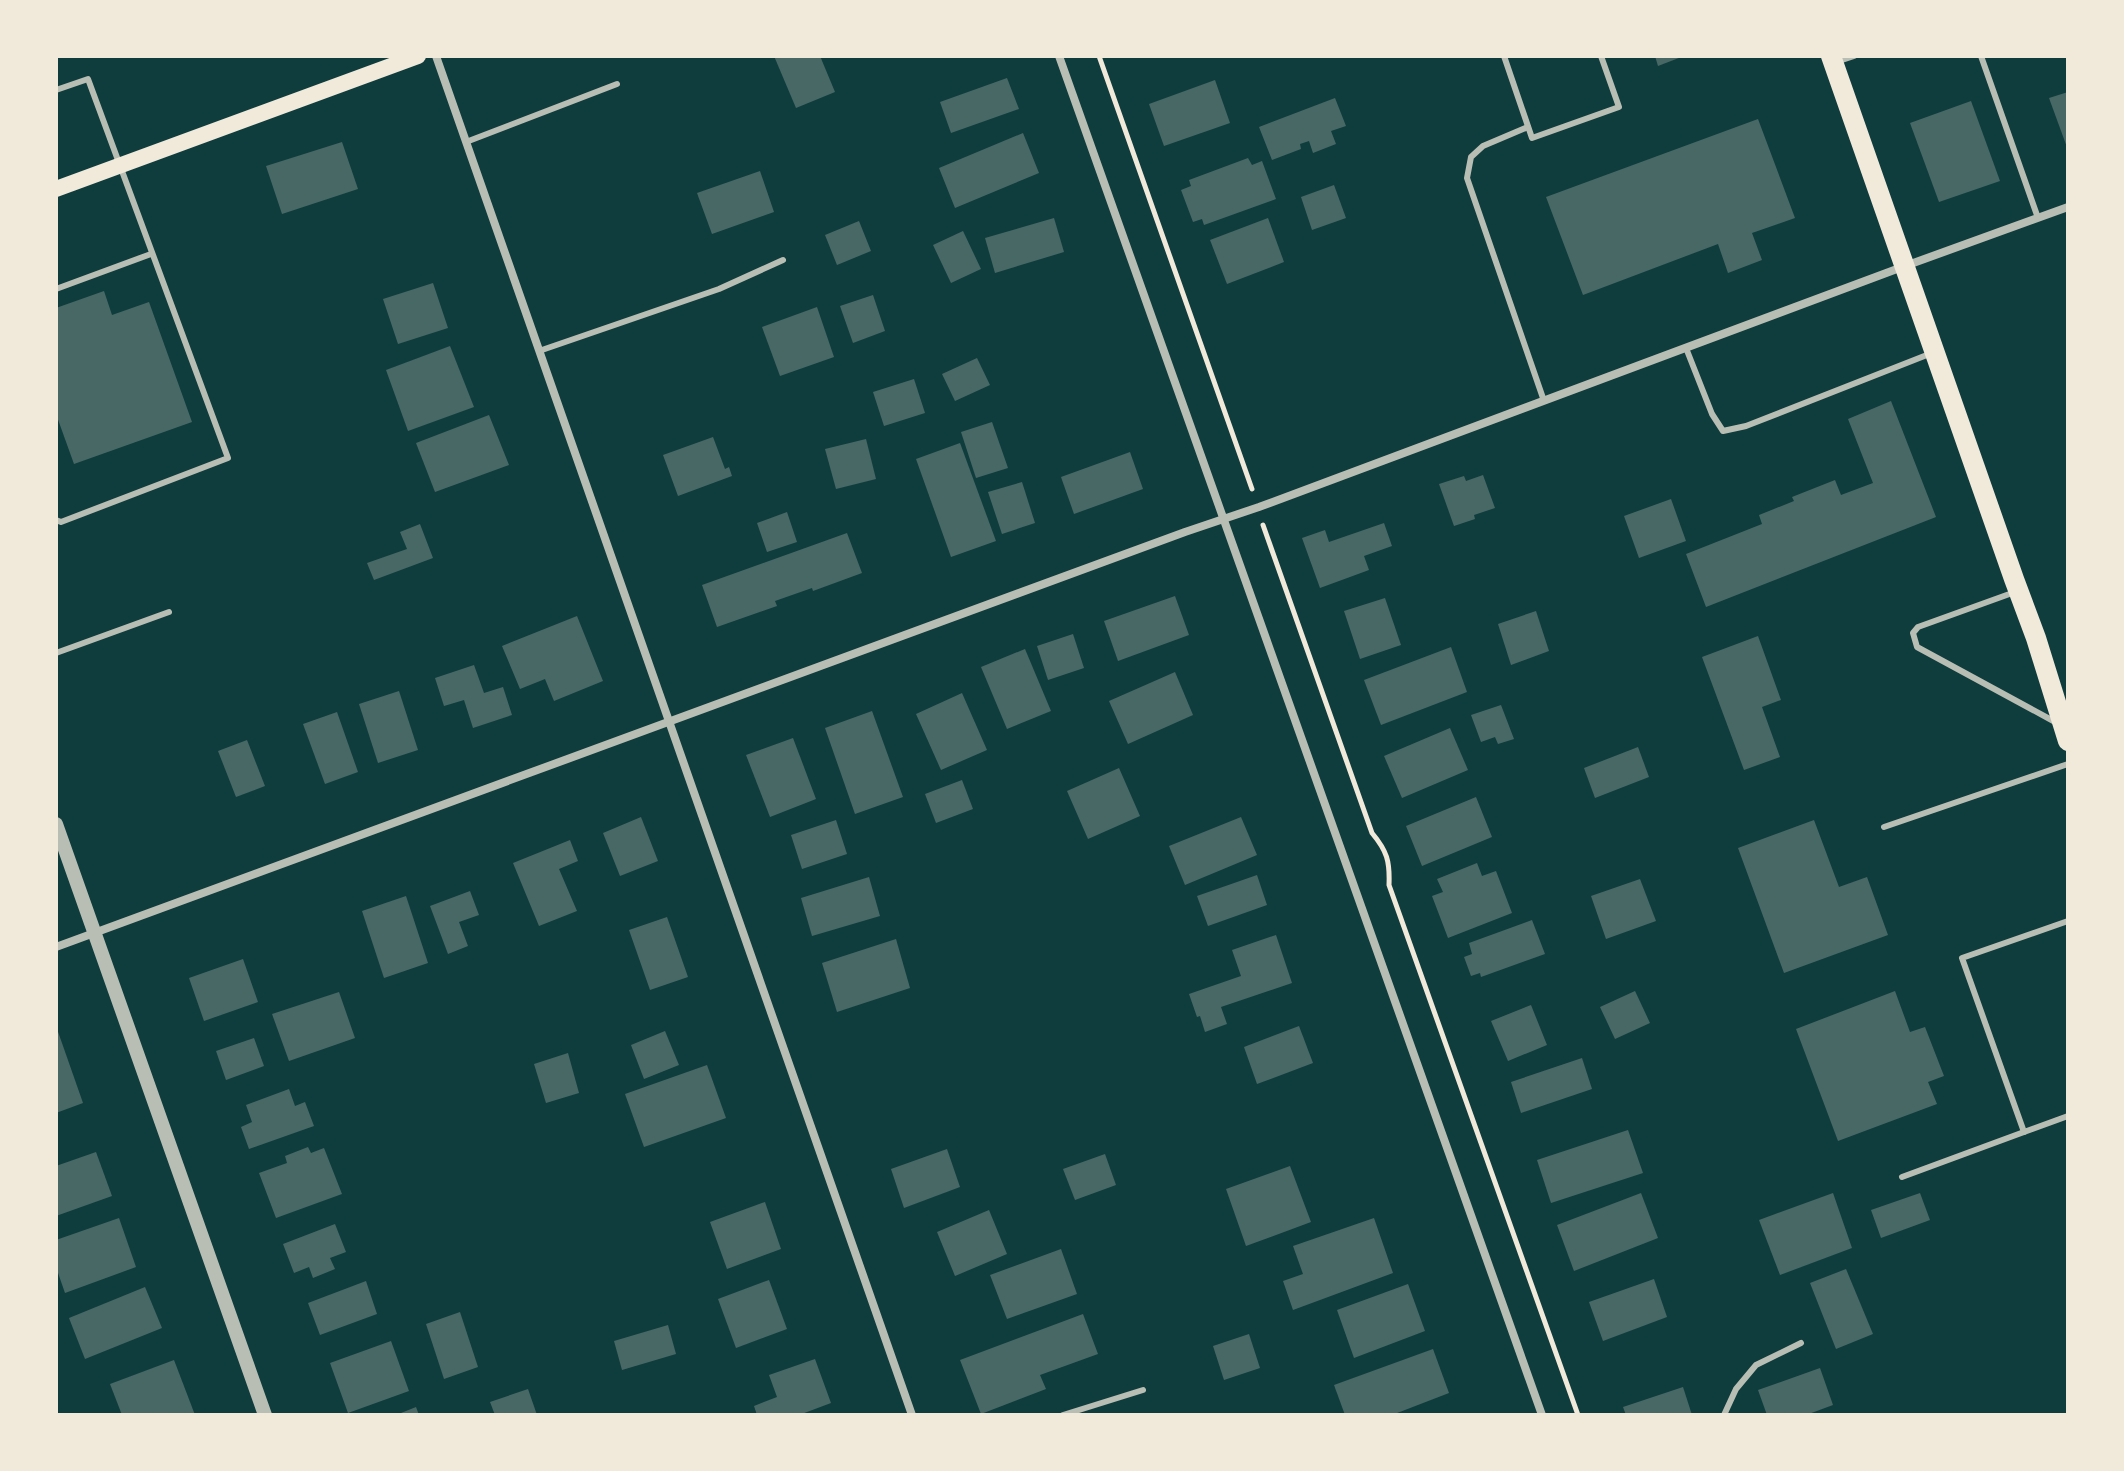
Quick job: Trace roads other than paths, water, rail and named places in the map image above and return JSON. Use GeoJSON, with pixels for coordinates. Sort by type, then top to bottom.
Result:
{"type":"FeatureCollection","features":[{"type":"Feature","properties":{"kind":"main road"},"geometry":{"type":"LineString","coordinates":[[56,189],[418,56]]}},
{"type":"Feature","properties":{"kind":"main road"},"geometry":{"type":"LineString","coordinates":[[1832,60],[2036,638],[2066,734]]}},
{"type":"Feature","properties":{"kind":"main road"},"geometry":{"type":"LineString","coordinates":[[2036,638],[2068,706]]}},
{"type":"Feature","properties":{"kind":"street"},"geometry":{"type":"LineString","coordinates":[[436,56],[912,1415]]}},
{"type":"Feature","properties":{"kind":"street"},"geometry":{"type":"LineString","coordinates":[[1059,56],[1542,1415]]}},
{"type":"Feature","properties":{"kind":"street"},"geometry":{"type":"LineString","coordinates":[[56,947],[2068,207]]}},
{"type":"Feature","properties":{"kind":"street"},"geometry":{"type":"LineString","coordinates":[[56,824],[265,1415]]}},
{"type":"Feature","properties":{"kind":"lane"},"geometry":{"type":"LineString","coordinates":[[1504,56],[1532,138],[1619,107],[1601,56]]}},
{"type":"Feature","properties":{"kind":"lane"},"geometry":{"type":"LineString","coordinates":[[1832,60],[1854,56]]}},
{"type":"Feature","properties":{"kind":"lane"},"geometry":{"type":"LineString","coordinates":[[1981,56],[2038,218]]}},
{"type":"Feature","properties":{"kind":"lane"},"geometry":{"type":"LineString","coordinates":[[56,90],[88,79],[228,458],[61,522],[56,520]]}},
{"type":"Feature","properties":{"kind":"lane"},"geometry":{"type":"LineString","coordinates":[[466,142],[617,84]]}},
{"type":"Feature","properties":{"kind":"lane"},"geometry":{"type":"LineString","coordinates":[[1528,127],[1483,146],[1471,157],[1467,178],[1544,401]]}},
{"type":"Feature","properties":{"kind":"lane"},"geometry":{"type":"LineString","coordinates":[[56,289],[151,254]]}},
{"type":"Feature","properties":{"kind":"lane"},"geometry":{"type":"LineString","coordinates":[[539,351],[719,289],[783,260]]}},
{"type":"Feature","properties":{"kind":"lane"},"geometry":{"type":"LineString","coordinates":[[1686,348],[1712,414],[1723,431],[1746,426],[1935,352]]}},
{"type":"Feature","properties":{"kind":"lane"},"geometry":{"type":"LineString","coordinates":[[2019,591],[1918,627],[1913,633],[1917,647],[2066,734]]}},
{"type":"Feature","properties":{"kind":"lane"},"geometry":{"type":"LineString","coordinates":[[56,653],[169,612]]}},
{"type":"Feature","properties":{"kind":"lane"},"geometry":{"type":"LineString","coordinates":[[1884,827],[2068,764]]}},
{"type":"Feature","properties":{"kind":"lane"},"geometry":{"type":"LineString","coordinates":[[2024,1132],[1962,958],[2068,921]]}},
{"type":"Feature","properties":{"kind":"lane"},"geometry":{"type":"LineString","coordinates":[[1902,1177],[2068,1116]]}},
{"type":"Feature","properties":{"kind":"lane"},"geometry":{"type":"LineString","coordinates":[[1724,1415],[1736,1389],[1756,1365],[1801,1343]]}},
{"type":"Feature","properties":{"kind":"lane"},"geometry":{"type":"LineString","coordinates":[[1063,1415],[1143,1390]]}}]}
